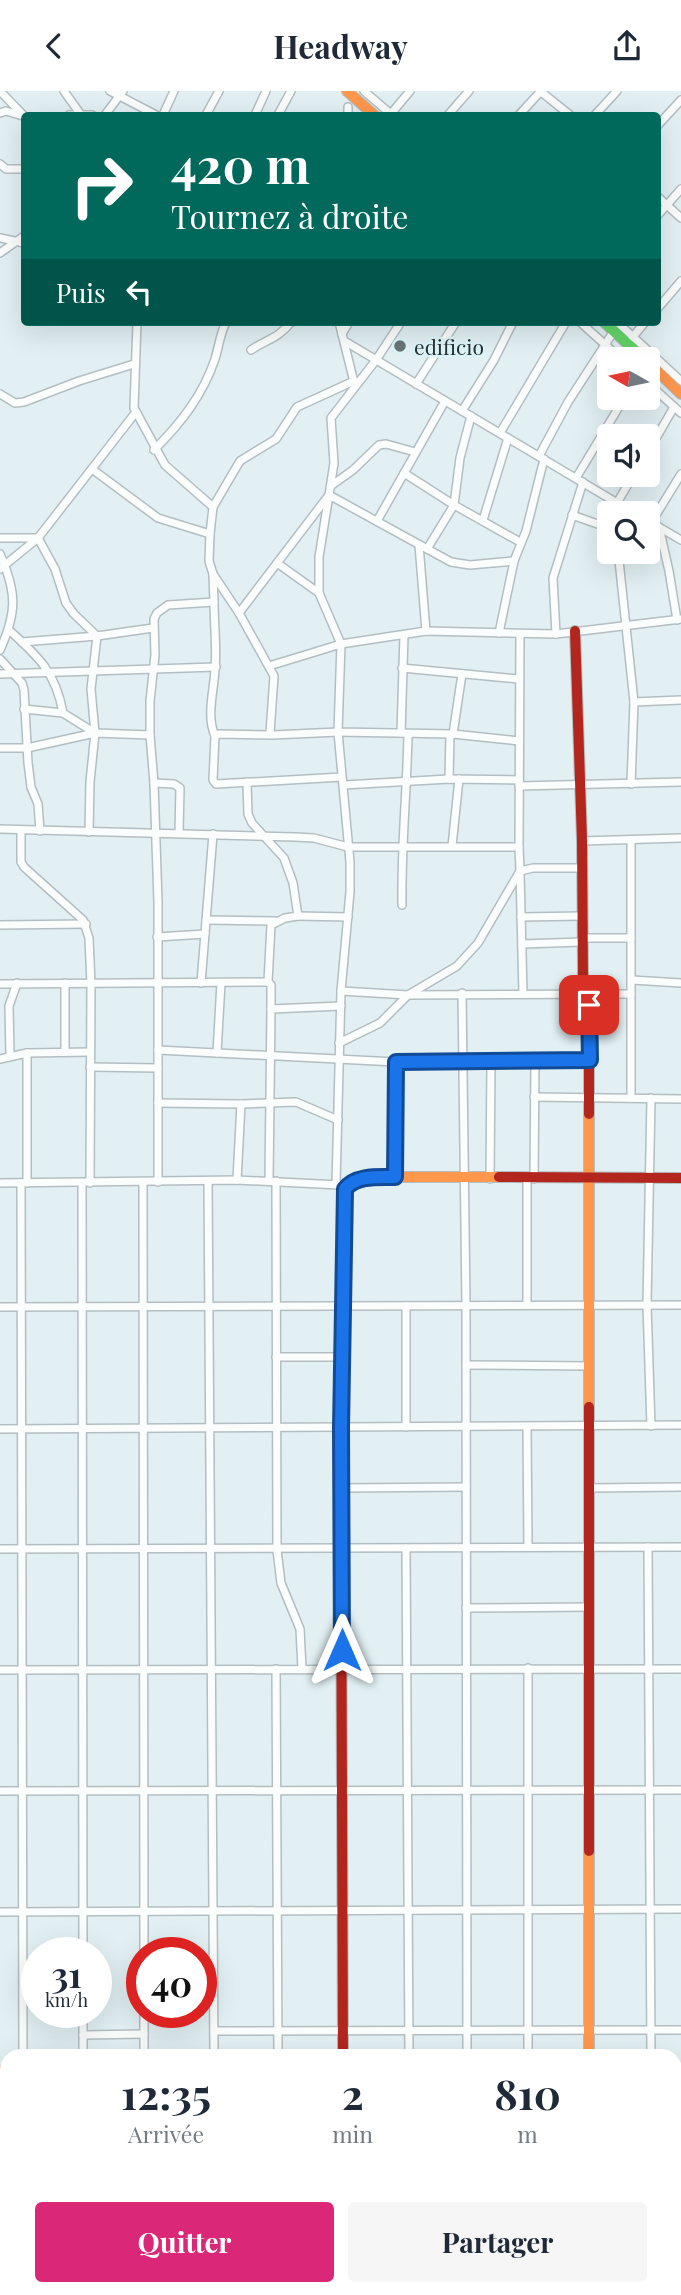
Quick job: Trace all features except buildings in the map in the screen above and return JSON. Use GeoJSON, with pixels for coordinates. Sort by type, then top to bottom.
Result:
{"type":"FeatureCollection","features":[{"type":"Feature","properties":{"kind":"street"},"geometry":{"type":"LineString","coordinates":[[0,91],[21,113]]}},
{"type":"Feature","properties":{"kind":"street"},"geometry":{"type":"LineString","coordinates":[[64,91],[79,112]]}},
{"type":"Feature","properties":{"kind":"street"},"geometry":{"type":"LineString","coordinates":[[110,91],[121,94],[151,112]]}},
{"type":"Feature","properties":{"kind":"street"},"geometry":{"type":"LineString","coordinates":[[164,112],[174,91]]}},
{"type":"Feature","properties":{"kind":"street"},"geometry":{"type":"LineString","coordinates":[[208,112],[219,91]]}},
{"type":"Feature","properties":{"kind":"street"},"geometry":{"type":"LineString","coordinates":[[256,112],[267,91]]}},
{"type":"Feature","properties":{"kind":"street"},"geometry":{"type":"LineString","coordinates":[[280,112],[291,91]]}},
{"type":"Feature","properties":{"kind":"street"},"geometry":{"type":"LineString","coordinates":[[347,91],[371,112]]}},
{"type":"Feature","properties":{"kind":"street"},"geometry":{"type":"LineString","coordinates":[[364,91],[388,112]]}},
{"type":"Feature","properties":{"kind":"street"},"geometry":{"type":"LineString","coordinates":[[393,112],[410,91]]}},
{"type":"Feature","properties":{"kind":"street"},"geometry":{"type":"LineString","coordinates":[[451,112],[469,91]]}},
{"type":"Feature","properties":{"kind":"street"},"geometry":{"type":"LineString","coordinates":[[522,112],[541,91],[566,112]]}},
{"type":"Feature","properties":{"kind":"street"},"geometry":{"type":"LineString","coordinates":[[598,112],[617,91]]}},
{"type":"Feature","properties":{"kind":"street"},"geometry":{"type":"LineString","coordinates":[[107,112],[121,94]]}},
{"type":"Feature","properties":{"kind":"street"},"geometry":{"type":"LineString","coordinates":[[661,122],[681,100]]}},
{"type":"Feature","properties":{"kind":"street"},"geometry":{"type":"LineString","coordinates":[[0,113],[6,110],[21,115]]}},
{"type":"Feature","properties":{"kind":"street"},"geometry":{"type":"LineString","coordinates":[[2,168],[21,169]]}},
{"type":"Feature","properties":{"kind":"street"},"geometry":{"type":"LineString","coordinates":[[661,212],[681,189]]}},
{"type":"Feature","properties":{"kind":"street"},"geometry":{"type":"LineString","coordinates":[[661,200],[681,218]]}},
{"type":"Feature","properties":{"kind":"street"},"geometry":{"type":"LineString","coordinates":[[0,238],[21,240]]}},
{"type":"Feature","properties":{"kind":"street"},"geometry":{"type":"LineString","coordinates":[[0,253],[21,241]]}},
{"type":"Feature","properties":{"kind":"street"},"geometry":{"type":"LineString","coordinates":[[661,304],[681,281]]}},
{"type":"Feature","properties":{"kind":"street"},"geometry":{"type":"LineString","coordinates":[[137,326],[133,403],[136,412],[154,450],[170,472],[213,507]]}},
{"type":"Feature","properties":{"kind":"street"},"geometry":{"type":"LineString","coordinates":[[154,450],[174,430],[200,395],[216,358],[224,326]]}},
{"type":"Feature","properties":{"kind":"street"},"geometry":{"type":"LineString","coordinates":[[251,350],[263,342],[276,339],[287,326]]}},
{"type":"Feature","properties":{"kind":"street"},"geometry":{"type":"LineString","coordinates":[[340,326],[354,384]]}},
{"type":"Feature","properties":{"kind":"street"},"geometry":{"type":"LineString","coordinates":[[342,334],[347,326]]}},
{"type":"Feature","properties":{"kind":"street"},"geometry":{"type":"LineString","coordinates":[[336,1184],[341,991],[350,901],[338,732],[341,644],[319,593],[318,557],[331,486],[334,451],[331,418],[398,326]]}},
{"type":"Feature","properties":{"kind":"street"},"geometry":{"type":"LineString","coordinates":[[416,384],[453,326]]}},
{"type":"Feature","properties":{"kind":"street"},"geometry":{"type":"LineString","coordinates":[[462,411],[494,360],[511,326]]}},
{"type":"Feature","properties":{"kind":"street"},"geometry":{"type":"LineString","coordinates":[[500,433],[564,326]]}},
{"type":"Feature","properties":{"kind":"street"},"geometry":{"type":"LineString","coordinates":[[584,326],[607,347]]}},
{"type":"Feature","properties":{"kind":"street"},"geometry":{"type":"LineString","coordinates":[[499,633],[514,561],[526,531],[541,458],[616,326],[670,377],[681,394]]}},
{"type":"Feature","properties":{"kind":"street"},"geometry":{"type":"LineString","coordinates":[[630,340],[642,326]]}},
{"type":"Feature","properties":{"kind":"street"},"geometry":{"type":"LineString","coordinates":[[630,340],[636,347]]}},
{"type":"Feature","properties":{"kind":"street"},"geometry":{"type":"LineString","coordinates":[[346,342],[615,501]]}},
{"type":"Feature","properties":{"kind":"street"},"geometry":{"type":"LineString","coordinates":[[0,394],[15,403],[24,401],[79,380],[134,364]]}},
{"type":"Feature","properties":{"kind":"street"},"geometry":{"type":"LineString","coordinates":[[670,377],[681,365]]}},
{"type":"Feature","properties":{"kind":"street"},"geometry":{"type":"LineString","coordinates":[[660,370],[681,381]]}},
{"type":"Feature","properties":{"kind":"street"},"geometry":{"type":"LineString","coordinates":[[270,733],[274,676],[239,613],[213,575],[208,561],[213,507],[240,461],[276,439],[297,407],[354,384]]}},
{"type":"Feature","properties":{"kind":"street"},"geometry":{"type":"LineString","coordinates":[[660,394],[681,413]]}},
{"type":"Feature","properties":{"kind":"street"},"geometry":{"type":"LineString","coordinates":[[377,521],[444,401]]}},
{"type":"Feature","properties":{"kind":"street"},"geometry":{"type":"LineString","coordinates":[[660,431],[674,407]]}},
{"type":"Feature","properties":{"kind":"street"},"geometry":{"type":"LineString","coordinates":[[556,633],[552,579],[572,515],[579,480],[618,410]]}},
{"type":"Feature","properties":{"kind":"street"},"geometry":{"type":"LineString","coordinates":[[2,567],[38,538],[136,412]]}},
{"type":"Feature","properties":{"kind":"street"},"geometry":{"type":"LineString","coordinates":[[427,549],[454,505],[460,458],[471,416]]}},
{"type":"Feature","properties":{"kind":"street"},"geometry":{"type":"LineString","coordinates":[[483,520],[508,438]]}},
{"type":"Feature","properties":{"kind":"street"},"geometry":{"type":"LineString","coordinates":[[331,486],[353,470],[379,445],[415,452]]}},
{"type":"Feature","properties":{"kind":"street"},"geometry":{"type":"LineString","coordinates":[[92,469],[158,518],[209,534]]}},
{"type":"Feature","properties":{"kind":"street"},"geometry":{"type":"LineString","coordinates":[[404,473],[454,505],[520,541]]}},
{"type":"Feature","properties":{"kind":"street"},"geometry":{"type":"LineString","coordinates":[[660,509],[681,474]]}},
{"type":"Feature","properties":{"kind":"street"},"geometry":{"type":"LineString","coordinates":[[329,495],[459,565],[514,561]]}},
{"type":"Feature","properties":{"kind":"street"},"geometry":{"type":"LineString","coordinates":[[239,613],[329,495]]}},
{"type":"Feature","properties":{"kind":"street"},"geometry":{"type":"LineString","coordinates":[[572,515],[597,524]]}},
{"type":"Feature","properties":{"kind":"street"},"geometry":{"type":"LineString","coordinates":[[660,528],[681,540]]}},
{"type":"Feature","properties":{"kind":"street"},"geometry":{"type":"LineString","coordinates":[[0,538],[38,538]]}},
{"type":"Feature","properties":{"kind":"street"},"geometry":{"type":"LineString","coordinates":[[38,538],[55,569],[66,603],[97,636]]}},
{"type":"Feature","properties":{"kind":"street"},"geometry":{"type":"LineString","coordinates":[[419,545],[426,631]]}},
{"type":"Feature","properties":{"kind":"street"},"geometry":{"type":"LineString","coordinates":[[269,666],[341,644],[426,631],[464,630],[520,635],[679,620],[669,571],[660,546]]}},
{"type":"Feature","properties":{"kind":"street"},"geometry":{"type":"LineString","coordinates":[[0,554],[2,567],[14,592],[9,630],[0,650]]}},
{"type":"Feature","properties":{"kind":"street"},"geometry":{"type":"LineString","coordinates":[[277,563],[319,593]]}},
{"type":"Feature","properties":{"kind":"street"},"geometry":{"type":"LineString","coordinates":[[619,564],[634,702],[631,784]]}},
{"type":"Feature","properties":{"kind":"street"},"geometry":{"type":"LineString","coordinates":[[213,575],[216,667],[210,717],[215,736],[214,782],[407,783],[449,779],[580,785],[681,782]]}},
{"type":"Feature","properties":{"kind":"street"},"geometry":{"type":"LineString","coordinates":[[158,1182],[158,902],[150,735],[155,655],[153,628],[157,613],[168,605],[214,602]]}},
{"type":"Feature","properties":{"kind":"street"},"geometry":{"type":"LineString","coordinates":[[22,642],[153,628]]}},
{"type":"Feature","properties":{"kind":"street"},"geometry":{"type":"LineString","coordinates":[[9,630],[49,672],[59,689],[63,713]]}},
{"type":"Feature","properties":{"kind":"street"},"geometry":{"type":"LineString","coordinates":[[575,631],[582,841],[583,979],[587,994],[590,1060],[589,2049]]}},
{"type":"Feature","properties":{"kind":"street"},"geometry":{"type":"LineString","coordinates":[[402,905],[401,847],[407,783],[402,668],[404,635]]}},
{"type":"Feature","properties":{"kind":"street"},"geometry":{"type":"LineString","coordinates":[[520,635],[519,847],[523,994]]}},
{"type":"Feature","properties":{"kind":"street"},"geometry":{"type":"LineString","coordinates":[[89,832],[95,733],[91,689],[97,636]]}},
{"type":"Feature","properties":{"kind":"street"},"geometry":{"type":"LineString","coordinates":[[0,659],[22,683],[31,787],[38,804],[40,831]]}},
{"type":"Feature","properties":{"kind":"street"},"geometry":{"type":"LineString","coordinates":[[0,674],[216,667]]}},
{"type":"Feature","properties":{"kind":"street"},"geometry":{"type":"LineString","coordinates":[[402,668],[519,679]]}},
{"type":"Feature","properties":{"kind":"street"},"geometry":{"type":"LineString","coordinates":[[449,779],[451,735],[463,674]]}},
{"type":"Feature","properties":{"kind":"street"},"geometry":{"type":"LineString","coordinates":[[634,702],[681,700]]}},
{"type":"Feature","properties":{"kind":"street"},"geometry":{"type":"LineString","coordinates":[[24,709],[63,713],[95,733]]}},
{"type":"Feature","properties":{"kind":"street"},"geometry":{"type":"LineString","coordinates":[[215,736],[338,732],[451,735],[519,741]]}},
{"type":"Feature","properties":{"kind":"street"},"geometry":{"type":"LineString","coordinates":[[0,748],[27,748],[95,733],[150,735]]}},
{"type":"Feature","properties":{"kind":"street"},"geometry":{"type":"LineString","coordinates":[[452,846],[459,779]]}},
{"type":"Feature","properties":{"kind":"street"},"geometry":{"type":"LineString","coordinates":[[247,782],[248,814],[251,823],[284,858],[293,883],[298,916]]}},
{"type":"Feature","properties":{"kind":"street"},"geometry":{"type":"LineString","coordinates":[[154,783],[180,788],[180,833]]}},
{"type":"Feature","properties":{"kind":"street"},"geometry":{"type":"LineString","coordinates":[[0,829],[314,838],[348,847],[519,847]]}},
{"type":"Feature","properties":{"kind":"street"},"geometry":{"type":"LineString","coordinates":[[21,830],[21,862],[24,867],[83,920],[89,938],[90,1067],[83,1307],[83,1937]]}},
{"type":"Feature","properties":{"kind":"street"},"geometry":{"type":"LineString","coordinates":[[201,983],[213,834]]}},
{"type":"Feature","properties":{"kind":"street"},"geometry":{"type":"LineString","coordinates":[[582,841],[681,838]]}},
{"type":"Feature","properties":{"kind":"street"},"geometry":{"type":"LineString","coordinates":[[631,840],[631,1098]]}},
{"type":"Feature","properties":{"kind":"street"},"geometry":{"type":"LineString","coordinates":[[339,1043],[380,1023],[408,995],[457,966],[478,943],[520,871],[533,868],[582,868]]}},
{"type":"Feature","properties":{"kind":"street"},"geometry":{"type":"LineString","coordinates":[[206,920],[276,921],[298,916],[348,917]]}},
{"type":"Feature","properties":{"kind":"street"},"geometry":{"type":"LineString","coordinates":[[521,917],[582,916]]}},
{"type":"Feature","properties":{"kind":"street"},"geometry":{"type":"LineString","coordinates":[[276,921],[271,925],[268,982],[271,985],[270,1103],[276,1306],[277,1550],[281,1583],[300,1629],[302,1669]]}},
{"type":"Feature","properties":{"kind":"street"},"geometry":{"type":"LineString","coordinates":[[0,925],[86,924]]}},
{"type":"Feature","properties":{"kind":"street"},"geometry":{"type":"LineString","coordinates":[[157,937],[205,934]]}},
{"type":"Feature","properties":{"kind":"street"},"geometry":{"type":"LineString","coordinates":[[522,944],[631,938]]}},
{"type":"Feature","properties":{"kind":"street"},"geometry":{"type":"LineString","coordinates":[[632,980],[681,982]]}},
{"type":"Feature","properties":{"kind":"street"},"geometry":{"type":"LineString","coordinates":[[0,984],[268,982]]}},
{"type":"Feature","properties":{"kind":"street"},"geometry":{"type":"LineString","coordinates":[[10,1055],[9,1006],[17,983]]}},
{"type":"Feature","properties":{"kind":"street"},"geometry":{"type":"LineString","coordinates":[[65,983],[65,1052]]}},
{"type":"Feature","properties":{"kind":"street"},"geometry":{"type":"LineString","coordinates":[[217,1053],[220,983]]}},
{"type":"Feature","properties":{"kind":"street"},"geometry":{"type":"LineString","coordinates":[[341,991],[408,995],[632,994]]}},
{"type":"Feature","properties":{"kind":"street"},"geometry":{"type":"LineString","coordinates":[[462,993],[466,1305],[467,2049]]}},
{"type":"Feature","properties":{"kind":"street"},"geometry":{"type":"LineString","coordinates":[[271,1009],[341,1006]]}},
{"type":"Feature","properties":{"kind":"street"},"geometry":{"type":"LineString","coordinates":[[158,1050],[396,1062],[590,1060]]}},
{"type":"Feature","properties":{"kind":"street"},"geometry":{"type":"LineString","coordinates":[[0,1059],[27,1053],[90,1052]]}},
{"type":"Feature","properties":{"kind":"street"},"geometry":{"type":"LineString","coordinates":[[23,2049],[22,1307],[27,1053]]}},
{"type":"Feature","properties":{"kind":"street"},"geometry":{"type":"LineString","coordinates":[[527,1305],[535,1061]]}},
{"type":"Feature","properties":{"kind":"street"},"geometry":{"type":"LineString","coordinates":[[395,1177],[396,1062]]}},
{"type":"Feature","properties":{"kind":"street"},"geometry":{"type":"LineString","coordinates":[[491,1062],[491,1179]]}},
{"type":"Feature","properties":{"kind":"street"},"geometry":{"type":"LineString","coordinates":[[90,1067],[158,1068]]}},
{"type":"Feature","properties":{"kind":"street"},"geometry":{"type":"LineString","coordinates":[[534,1097],[681,1099]]}},
{"type":"Feature","properties":{"kind":"street"},"geometry":{"type":"LineString","coordinates":[[651,1098],[647,1305],[651,1426]]}},
{"type":"Feature","properties":{"kind":"street"},"geometry":{"type":"LineString","coordinates":[[158,1103],[300,1103],[338,1120]]}},
{"type":"Feature","properties":{"kind":"street"},"geometry":{"type":"LineString","coordinates":[[237,1180],[241,1104]]}},
{"type":"Feature","properties":{"kind":"street"},"geometry":{"type":"LineString","coordinates":[[0,1183],[237,1180],[348,1185],[364,1178],[395,1177],[681,1178]]}},
{"type":"Feature","properties":{"kind":"street"},"geometry":{"type":"LineString","coordinates":[[208,1181],[214,2049]]}},
{"type":"Feature","properties":{"kind":"street"},"geometry":{"type":"LineString","coordinates":[[143,1182],[144,1937]]}},
{"type":"Feature","properties":{"kind":"street"},"geometry":{"type":"LineString","coordinates":[[343,2049],[341,1428],[344,1193],[348,1185]]}},
{"type":"Feature","properties":{"kind":"street"},"geometry":{"type":"LineString","coordinates":[[406,1305],[406,1427]]}},
{"type":"Feature","properties":{"kind":"street"},"geometry":{"type":"LineString","coordinates":[[0,1307],[681,1305]]}},
{"type":"Feature","properties":{"kind":"street"},"geometry":{"type":"LineString","coordinates":[[276,1357],[342,1357]]}},
{"type":"Feature","properties":{"kind":"street"},"geometry":{"type":"LineString","coordinates":[[466,1365],[590,1366]]}},
{"type":"Feature","properties":{"kind":"street"},"geometry":{"type":"LineString","coordinates":[[0,1429],[681,1425]]}},
{"type":"Feature","properties":{"kind":"street"},"geometry":{"type":"LineString","coordinates":[[527,1427],[528,1547]]}},
{"type":"Feature","properties":{"kind":"street"},"geometry":{"type":"LineString","coordinates":[[341,1488],[466,1487]]}},
{"type":"Feature","properties":{"kind":"street"},"geometry":{"type":"LineString","coordinates":[[588,1488],[681,1487]]}},
{"type":"Feature","properties":{"kind":"street"},"geometry":{"type":"LineString","coordinates":[[648,1547],[651,2049]]}},
{"type":"Feature","properties":{"kind":"street"},"geometry":{"type":"LineString","coordinates":[[0,1549],[681,1547]]}},
{"type":"Feature","properties":{"kind":"street"},"geometry":{"type":"LineString","coordinates":[[406,1548],[408,2049]]}},
{"type":"Feature","properties":{"kind":"street"},"geometry":{"type":"LineString","coordinates":[[466,1608],[589,1607]]}},
{"type":"Feature","properties":{"kind":"street"},"geometry":{"type":"LineString","coordinates":[[528,1668],[528,2049]]}},
{"type":"Feature","properties":{"kind":"street"},"geometry":{"type":"LineString","coordinates":[[276,1669],[277,2049]]}},
{"type":"Feature","properties":{"kind":"street"},"geometry":{"type":"LineString","coordinates":[[0,1670],[681,1669]]}},
{"type":"Feature","properties":{"kind":"street"},"geometry":{"type":"LineString","coordinates":[[0,1791],[681,1790]]}},
{"type":"Feature","properties":{"kind":"street"},"geometry":{"type":"LineString","coordinates":[[0,1912],[681,1909]]}},
{"type":"Feature","properties":{"kind":"street"},"geometry":{"type":"LineString","coordinates":[[83,2028],[83,2049]]}},
{"type":"Feature","properties":{"kind":"street"},"geometry":{"type":"LineString","coordinates":[[144,2028],[144,2049]]}},
{"type":"Feature","properties":{"kind":"street"},"geometry":{"type":"LineString","coordinates":[[214,2031],[681,2030]]}},
{"type":"Feature","properties":{"kind":"street"},"geometry":{"type":"LineString","coordinates":[[83,2035],[144,2034]]}},
{"type":"Feature","properties":{"kind":"traffic: fast"},"geometry":{"type":"LineString","coordinates":[[608,326],[631,347]]}},
{"type":"Feature","properties":{"kind":"traffic: slow"},"geometry":{"type":"LineString","coordinates":[[347,91],[371,112]]}},
{"type":"Feature","properties":{"kind":"traffic: slow"},"geometry":{"type":"LineString","coordinates":[[660,374],[681,394]]}},
{"type":"Feature","properties":{"kind":"traffic: slow"},"geometry":{"type":"LineString","coordinates":[[589,1114],[589,1407]]}},
{"type":"Feature","properties":{"kind":"traffic: slow"},"geometry":{"type":"LineString","coordinates":[[341,1545],[345,1189],[357,1180],[381,1177],[499,1177]]}},
{"type":"Feature","properties":{"kind":"traffic: slow"},"geometry":{"type":"LineString","coordinates":[[589,1851],[589,2049]]}},
{"type":"Feature","properties":{"kind":"traffic: jam"},"geometry":{"type":"LineString","coordinates":[[575,631],[582,841],[583,979],[589,1009],[589,1114]]}},
{"type":"Feature","properties":{"kind":"traffic: jam"},"geometry":{"type":"LineString","coordinates":[[499,1177],[681,1178]]}},
{"type":"Feature","properties":{"kind":"traffic: jam"},"geometry":{"type":"LineString","coordinates":[[589,1407],[589,1851]]}},
{"type":"Feature","properties":{"kind":"traffic: jam"},"geometry":{"type":"LineString","coordinates":[[341,1545],[343,2049]]}},
{"type":"Feature","properties":{"kind":"place","name":"edificio"},"geometry":{"type":"Point","coordinates":[400,346]}},
{"type":"Feature","properties":{"kind":"route"},"geometry":{"type":"LineString","coordinates":[[342,1650],[341,1428],[345,1189],[364,1178],[395,1177],[396,1062],[590,1060],[589,1005]]}}]}
